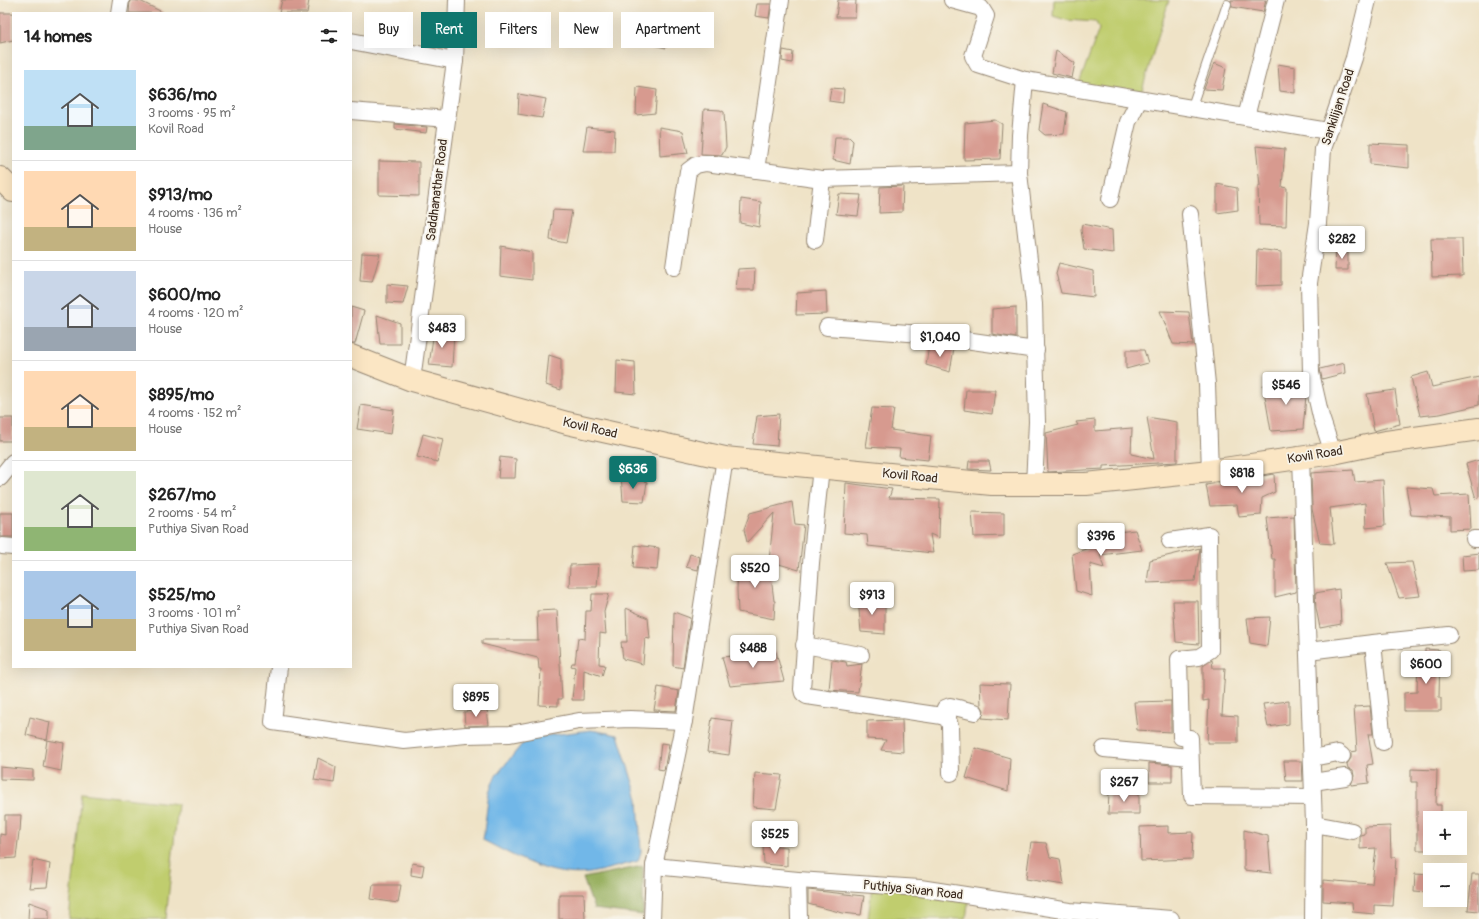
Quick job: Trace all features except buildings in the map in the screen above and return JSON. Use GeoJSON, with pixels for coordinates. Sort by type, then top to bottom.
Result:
{"type":"FeatureCollection","features":[{"type":"Feature","properties":{"kind":"street"},"geometry":{"type":"LineString","coordinates":[[119,12],[121,0]]}},
{"type":"Feature","properties":{"kind":"street","name":"Saddhanathar Road"},"geometry":{"type":"LineString","coordinates":[[412,380],[455,61],[457,0]]}},
{"type":"Feature","properties":{"kind":"street"},"geometry":{"type":"LineString","coordinates":[[756,170],[781,0]]}},
{"type":"Feature","properties":{"kind":"street"},"geometry":{"type":"LineString","coordinates":[[952,0],[981,8],[986,16]]}},
{"type":"Feature","properties":{"kind":"street"},"geometry":{"type":"LineString","coordinates":[[990,0],[973,56],[978,65],[1025,80],[1328,131]]}},
{"type":"Feature","properties":{"kind":"street"},"geometry":{"type":"LineString","coordinates":[[1246,117],[1276,0]]}},
{"type":"Feature","properties":{"kind":"street","name":"Sankilijan Road"},"geometry":{"type":"LineString","coordinates":[[1333,453],[1321,417],[1311,373],[1309,283],[1318,223],[1323,148],[1354,58],[1368,0]]}},
{"type":"Feature","properties":{"kind":"street"},"geometry":{"type":"LineString","coordinates":[[352,41],[455,61]]}},
{"type":"Feature","properties":{"kind":"street"},"geometry":{"type":"LineString","coordinates":[[1025,80],[1020,135],[1019,173],[1034,304],[1037,422],[1034,485]]}},
{"type":"Feature","properties":{"kind":"street"},"geometry":{"type":"LineString","coordinates":[[1110,199],[1128,122],[1139,100]]}},
{"type":"Feature","properties":{"kind":"street"},"geometry":{"type":"LineString","coordinates":[[352,111],[447,119]]}},
{"type":"Feature","properties":{"kind":"street"},"geometry":{"type":"LineString","coordinates":[[674,267],[688,171],[696,165],[706,163],[822,179],[1019,173]]}},
{"type":"Feature","properties":{"kind":"street"},"geometry":{"type":"LineString","coordinates":[[0,178],[12,190]]}},
{"type":"Feature","properties":{"kind":"street"},"geometry":{"type":"LineString","coordinates":[[815,240],[822,179]]}},
{"type":"Feature","properties":{"kind":"street"},"geometry":{"type":"LineString","coordinates":[[1190,214],[1207,384],[1210,471]]}},
{"type":"Feature","properties":{"kind":"street"},"geometry":{"type":"LineString","coordinates":[[827,327],[922,334],[1036,350]]}},
{"type":"Feature","properties":{"kind":"street","name":"Kovil Road"},"geometry":{"type":"LineString","coordinates":[[352,356],[412,380],[567,423],[725,458],[992,484],[1086,484],[1210,471],[1333,453],[1386,442],[1479,429]]}},
{"type":"Feature","properties":{"kind":"street"},"geometry":{"type":"LineString","coordinates":[[652,919],[654,866],[684,721],[725,458]]}},
{"type":"Feature","properties":{"kind":"street"},"geometry":{"type":"LineString","coordinates":[[1301,458],[1314,824],[1313,919]]}},
{"type":"Feature","properties":{"kind":"street"},"geometry":{"type":"LineString","coordinates":[[0,478],[12,463]]}},
{"type":"Feature","properties":{"kind":"street"},"geometry":{"type":"LineString","coordinates":[[821,467],[804,645],[803,693],[806,696],[942,716],[948,719],[950,726],[951,773]]}},
{"type":"Feature","properties":{"kind":"street"},"geometry":{"type":"LineString","coordinates":[[1170,541],[1209,535],[1210,650],[1199,657],[1179,659],[1181,737],[1190,738],[1192,796],[1313,789],[1345,777]]}},
{"type":"Feature","properties":{"kind":"street"},"geometry":{"type":"LineString","coordinates":[[1308,651],[1449,635]]}},
{"type":"Feature","properties":{"kind":"street"},"geometry":{"type":"LineString","coordinates":[[1373,643],[1383,742]]}},
{"type":"Feature","properties":{"kind":"street"},"geometry":{"type":"LineString","coordinates":[[804,645],[861,655]]}},
{"type":"Feature","properties":{"kind":"street"},"geometry":{"type":"LineString","coordinates":[[279,668],[273,722],[404,741],[466,735],[510,734],[579,721],[630,719],[684,721]]}},
{"type":"Feature","properties":{"kind":"street"},"geometry":{"type":"LineString","coordinates":[[942,716],[945,708],[950,706],[975,712]]}},
{"type":"Feature","properties":{"kind":"street"},"geometry":{"type":"LineString","coordinates":[[1104,749],[1190,757]]}},
{"type":"Feature","properties":{"kind":"street"},"geometry":{"type":"LineString","coordinates":[[1312,758],[1338,753],[1342,756]]}},
{"type":"Feature","properties":{"kind":"street"},"geometry":{"type":"LineString","coordinates":[[1314,824],[1352,831]]}},
{"type":"Feature","properties":{"kind":"street","name":"Puthiya Sivan Road"},"geometry":{"type":"LineString","coordinates":[[654,866],[798,880],[920,888],[1070,911],[1171,919]]}},
{"type":"Feature","properties":{"kind":"street"},"geometry":{"type":"LineString","coordinates":[[798,880],[799,919]]}},
{"type":"Feature","properties":{"kind":"lane"},"geometry":{"type":"LineString","coordinates":[[1191,109],[1227,4]]}},
{"type":"Feature","properties":{"kind":"green space"},"geometry":{"type":"Polygon","coordinates":[[[1054,0],[1169,0],[1139,100],[1077,89],[1099,29],[1096,22],[1066,20],[1053,16],[1054,0]]]}},
{"type":"Feature","properties":{"kind":"green space"},"geometry":{"type":"Polygon","coordinates":[[[82,793],[178,804],[166,919],[69,919],[82,793]]]}},
{"type":"Feature","properties":{"kind":"green space"},"geometry":{"type":"Polygon","coordinates":[[[643,866],[643,915],[594,909],[583,878],[643,866]]]}},
{"type":"Feature","properties":{"kind":"green space"},"geometry":{"type":"Polygon","coordinates":[[[872,886],[969,896],[966,919],[868,919],[872,886]]]}},
{"type":"Feature","properties":{"kind":"water"},"geometry":{"type":"Polygon","coordinates":[[[591,730],[618,735],[638,799],[641,852],[638,861],[590,873],[576,874],[561,872],[534,865],[483,840],[489,792],[495,777],[527,738],[591,730]]]}}]}
